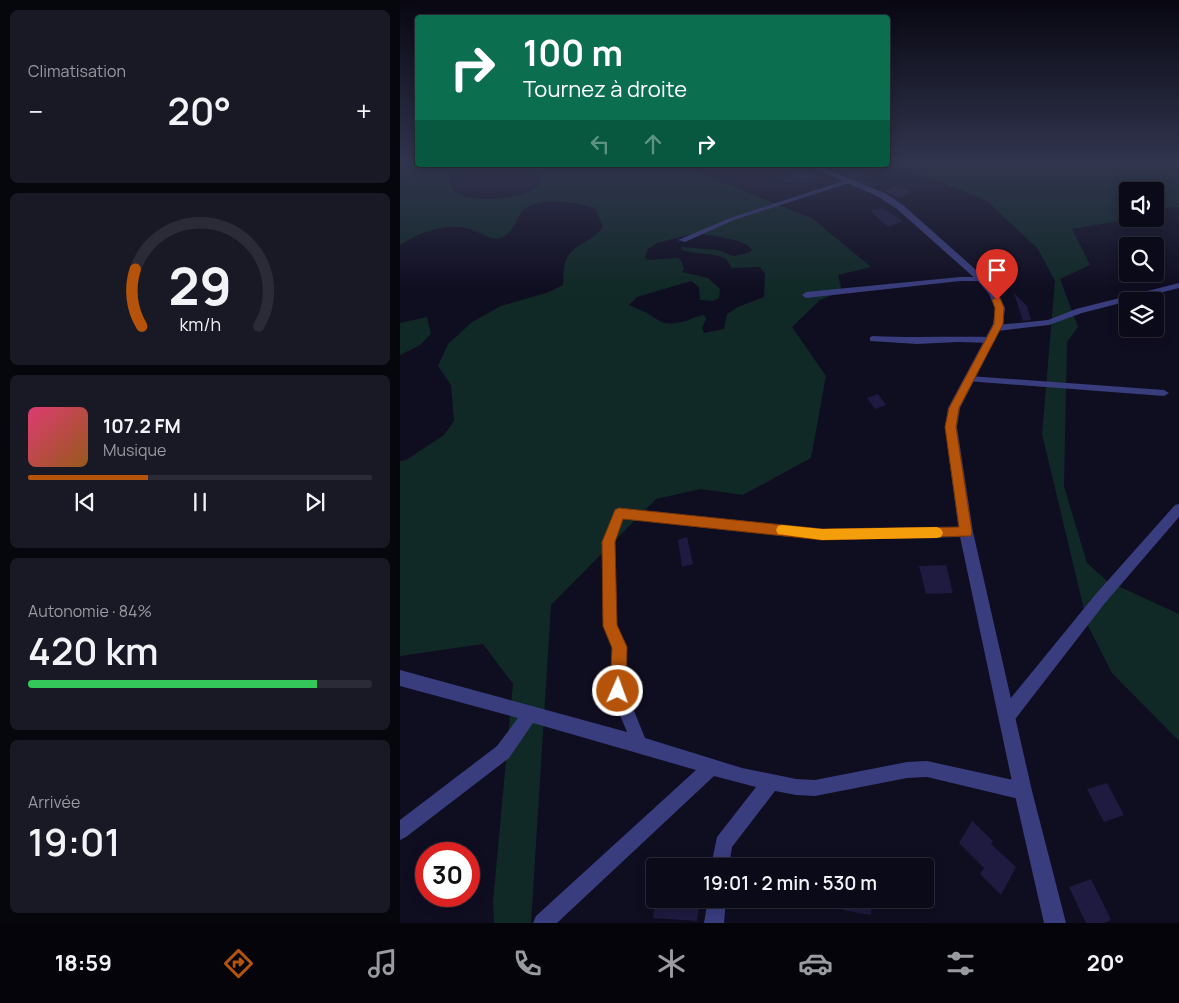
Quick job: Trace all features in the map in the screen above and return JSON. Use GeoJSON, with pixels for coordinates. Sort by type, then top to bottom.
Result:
{"type":"FeatureCollection","features":[{"type":"Feature","properties":{"kind":"street"},"geometry":{"type":"LineString","coordinates":[[682,240],[732,219],[775,205]]}},
{"type":"Feature","properties":{"kind":"street"},"geometry":{"type":"LineString","coordinates":[[897,205],[981,279],[993,293],[1000,308],[994,334],[954,408],[951,427],[966,532],[1023,791],[1055,923]]}},
{"type":"Feature","properties":{"kind":"street"},"geometry":{"type":"LineString","coordinates":[[806,295],[921,284],[960,278],[981,279]]}},
{"type":"Feature","properties":{"kind":"street"},"geometry":{"type":"LineString","coordinates":[[873,339],[917,341],[958,339],[994,334],[1049,322],[1079,311],[1179,285]]}},
{"type":"Feature","properties":{"kind":"street"},"geometry":{"type":"LineString","coordinates":[[969,379],[1164,393]]}},
{"type":"Feature","properties":{"kind":"street"},"geometry":{"type":"LineString","coordinates":[[1008,716],[1100,599],[1179,509]]}},
{"type":"Feature","properties":{"kind":"street"},"geometry":{"type":"LineString","coordinates":[[640,744],[618,691],[620,647],[610,626],[608,542],[619,513],[822,534],[966,532]]}},
{"type":"Feature","properties":{"kind":"street"},"geometry":{"type":"LineString","coordinates":[[400,678],[640,744],[742,776],[796,787],[816,788],[907,770],[927,769],[1023,791]]}},
{"type":"Feature","properties":{"kind":"street"},"geometry":{"type":"LineString","coordinates":[[400,831],[503,752],[530,714]]}},
{"type":"Feature","properties":{"kind":"street"},"geometry":{"type":"LineString","coordinates":[[543,923],[712,766]]}},
{"type":"Feature","properties":{"kind":"street"},"geometry":{"type":"LineString","coordinates":[[721,858],[723,843],[771,782]]}},
{"type":"Feature","properties":{"kind":"street"},"geometry":{"type":"LineString","coordinates":[[714,923],[715,908]]}},
{"type":"Feature","properties":{"kind":"green space"},"geometry":{"type":"Polygon","coordinates":[[[400,205],[533,205],[527,207],[521,213],[510,232],[503,237],[491,238],[473,230],[460,227],[442,228],[415,236],[400,245],[400,205]]]}},
{"type":"Feature","properties":{"kind":"green space"},"geometry":{"type":"Polygon","coordinates":[[[582,205],[779,205],[813,219],[871,267],[838,275],[842,291],[820,300],[792,327],[826,376],[811,458],[743,495],[701,489],[656,499],[551,605],[531,923],[494,923],[493,902],[513,684],[483,644],[400,656],[400,461],[406,460],[444,435],[454,421],[451,385],[438,366],[448,344],[472,322],[501,306],[549,292],[563,285],[564,266],[569,254],[600,231],[603,226],[595,208],[582,205]],[[696,233],[657,243],[648,249],[645,257],[647,260],[678,258],[684,269],[682,272],[708,278],[720,289],[719,298],[713,301],[700,300],[699,287],[691,281],[637,297],[629,305],[666,323],[675,323],[704,315],[706,319],[702,328],[704,333],[724,329],[727,314],[738,307],[764,297],[765,274],[760,267],[732,268],[727,260],[720,256],[682,250],[681,247],[717,250],[734,256],[748,253],[752,250],[735,240],[696,233]]]}},
{"type":"Feature","properties":{"kind":"green space"},"geometry":{"type":"Polygon","coordinates":[[[991,205],[1119,205],[1119,221],[1072,229],[1090,265],[1060,279],[1078,327],[1067,342],[1064,486],[1087,563],[1107,581],[1179,614],[1179,741],[1112,673],[1088,626],[1042,434],[1055,281],[1038,249],[991,205]]]}},
{"type":"Feature","properties":{"kind":"green space"},"geometry":{"type":"Polygon","coordinates":[[[1164,205],[1179,205],[1179,207],[1164,208],[1164,205]]]}},
{"type":"Feature","properties":{"kind":"green space"},"geometry":{"type":"Polygon","coordinates":[[[427,317],[431,334],[420,345],[400,355],[400,323],[427,317]]]}},
{"type":"Feature","properties":{"kind":"building"},"geometry":{"type":"Polygon","coordinates":[[[882,208],[903,221],[888,227],[870,211],[882,208]]]}},
{"type":"Feature","properties":{"kind":"building"},"geometry":{"type":"Polygon","coordinates":[[[1014,293],[1027,306],[1031,320],[1023,321],[1014,293]]]}},
{"type":"Feature","properties":{"kind":"building"},"geometry":{"type":"Polygon","coordinates":[[[878,394],[886,405],[875,409],[867,398],[878,394]]]}},
{"type":"Feature","properties":{"kind":"building"},"geometry":{"type":"Polygon","coordinates":[[[687,537],[693,564],[682,567],[678,540],[687,537]]]}},
{"type":"Feature","properties":{"kind":"building"},"geometry":{"type":"Polygon","coordinates":[[[946,565],[953,593],[926,594],[919,566],[946,565]]]}},
{"type":"Feature","properties":{"kind":"building"},"geometry":{"type":"Polygon","coordinates":[[[1107,783],[1124,815],[1104,822],[1087,789],[1107,783]]]}},
{"type":"Feature","properties":{"kind":"building"},"geometry":{"type":"Polygon","coordinates":[[[972,821],[993,841],[991,844],[1016,867],[1001,895],[980,874],[984,868],[959,843],[972,821]]]}},
{"type":"Feature","properties":{"kind":"building"},"geometry":{"type":"Polygon","coordinates":[[[1091,879],[1111,920],[1104,923],[1086,923],[1069,887],[1091,879]]]}},
{"type":"Feature","properties":{"kind":"building"},"geometry":{"type":"Polygon","coordinates":[[[655,908],[699,908],[697,921],[653,918],[655,908]]]}},
{"type":"Feature","properties":{"kind":"building"},"geometry":{"type":"Polygon","coordinates":[[[843,908],[871,908],[871,915],[843,910],[843,908]]]}},
{"type":"Feature","properties":{"kind":"slow traffic"},"geometry":{"type":"LineString","coordinates":[[782,530],[822,534],[937,533]]}},
{"type":"Feature","properties":{"kind":"route"},"geometry":{"type":"LineString","coordinates":[[618,691],[620,647],[610,626],[608,542],[619,513],[822,534],[966,532],[951,427],[952,418],[954,408],[998,324],[1000,308],[997,300]]}}]}
